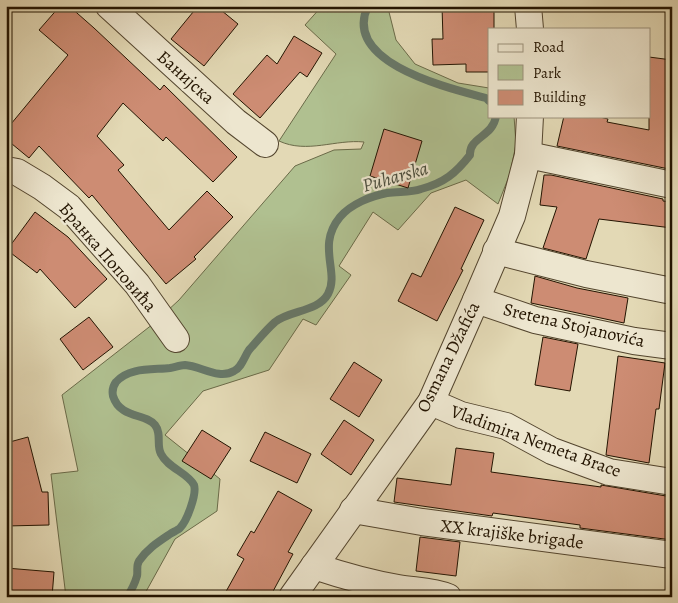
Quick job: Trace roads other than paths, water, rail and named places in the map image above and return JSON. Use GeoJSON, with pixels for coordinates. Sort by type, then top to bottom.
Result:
{"type":"FeatureCollection","features":[{"type":"Feature","properties":{"kind":"street","name":"Банијска"},"geometry":{"type":"LineString","coordinates":[[109,6],[236,122],[265,144]]}},
{"type":"Feature","properties":{"kind":"street"},"geometry":{"type":"LineString","coordinates":[[528,6],[530,28]]}},
{"type":"Feature","properties":{"kind":"street","name":"Osmana Džafića"},"geometry":{"type":"LineString","coordinates":[[292,597],[431,402],[512,216],[528,155],[530,118]]}},
{"type":"Feature","properties":{"kind":"street"},"geometry":{"type":"LineString","coordinates":[[528,155],[672,185]]}},
{"type":"Feature","properties":{"kind":"street","name":"Бранка Поповића"},"geometry":{"type":"LineString","coordinates":[[6,170],[17,172],[42,186],[69,207],[137,284],[176,339]]}},
{"type":"Feature","properties":{"kind":"street"},"geometry":{"type":"LineString","coordinates":[[496,251],[586,274],[672,291]]}},
{"type":"Feature","properties":{"kind":"street","name":"Sretena Stojanovića"},"geometry":{"type":"LineString","coordinates":[[476,300],[535,320],[634,341],[672,346]]}},
{"type":"Feature","properties":{"kind":"street","name":"Vladimira Nemeta Brace"},"geometry":{"type":"LineString","coordinates":[[431,402],[461,415],[506,426],[552,451],[609,472],[672,482]]}},
{"type":"Feature","properties":{"kind":"street","name":"XX krajiške brigade"},"geometry":{"type":"LineString","coordinates":[[353,510],[422,522],[672,555]]}},
{"type":"Feature","properties":{"kind":"street"},"geometry":{"type":"LineString","coordinates":[[314,566],[347,577],[398,588],[439,593],[448,597]]}},
{"type":"Feature","properties":{"kind":"waterway","name":"Puharska"},"geometry":{"type":"LineString","coordinates":[[368,6],[364,26],[370,43],[384,58],[403,70],[425,80],[488,100]]}},
{"type":"Feature","properties":{"kind":"waterway","name":"Puharska"},"geometry":{"type":"LineString","coordinates":[[127,597],[136,579],[139,561],[153,546],[183,525],[191,507],[195,489],[187,477],[164,459],[160,451],[158,432],[155,425],[151,421],[121,409],[116,403],[113,396],[113,387],[116,382],[121,377],[134,372],[183,365],[222,374],[237,369],[249,350],[275,322],[288,315],[311,308],[328,294],[332,277],[329,248],[330,238],[333,228],[345,212],[355,204],[374,196],[417,190],[429,187],[443,180],[465,161],[470,155],[473,144],[491,128],[495,118]]}}]}
